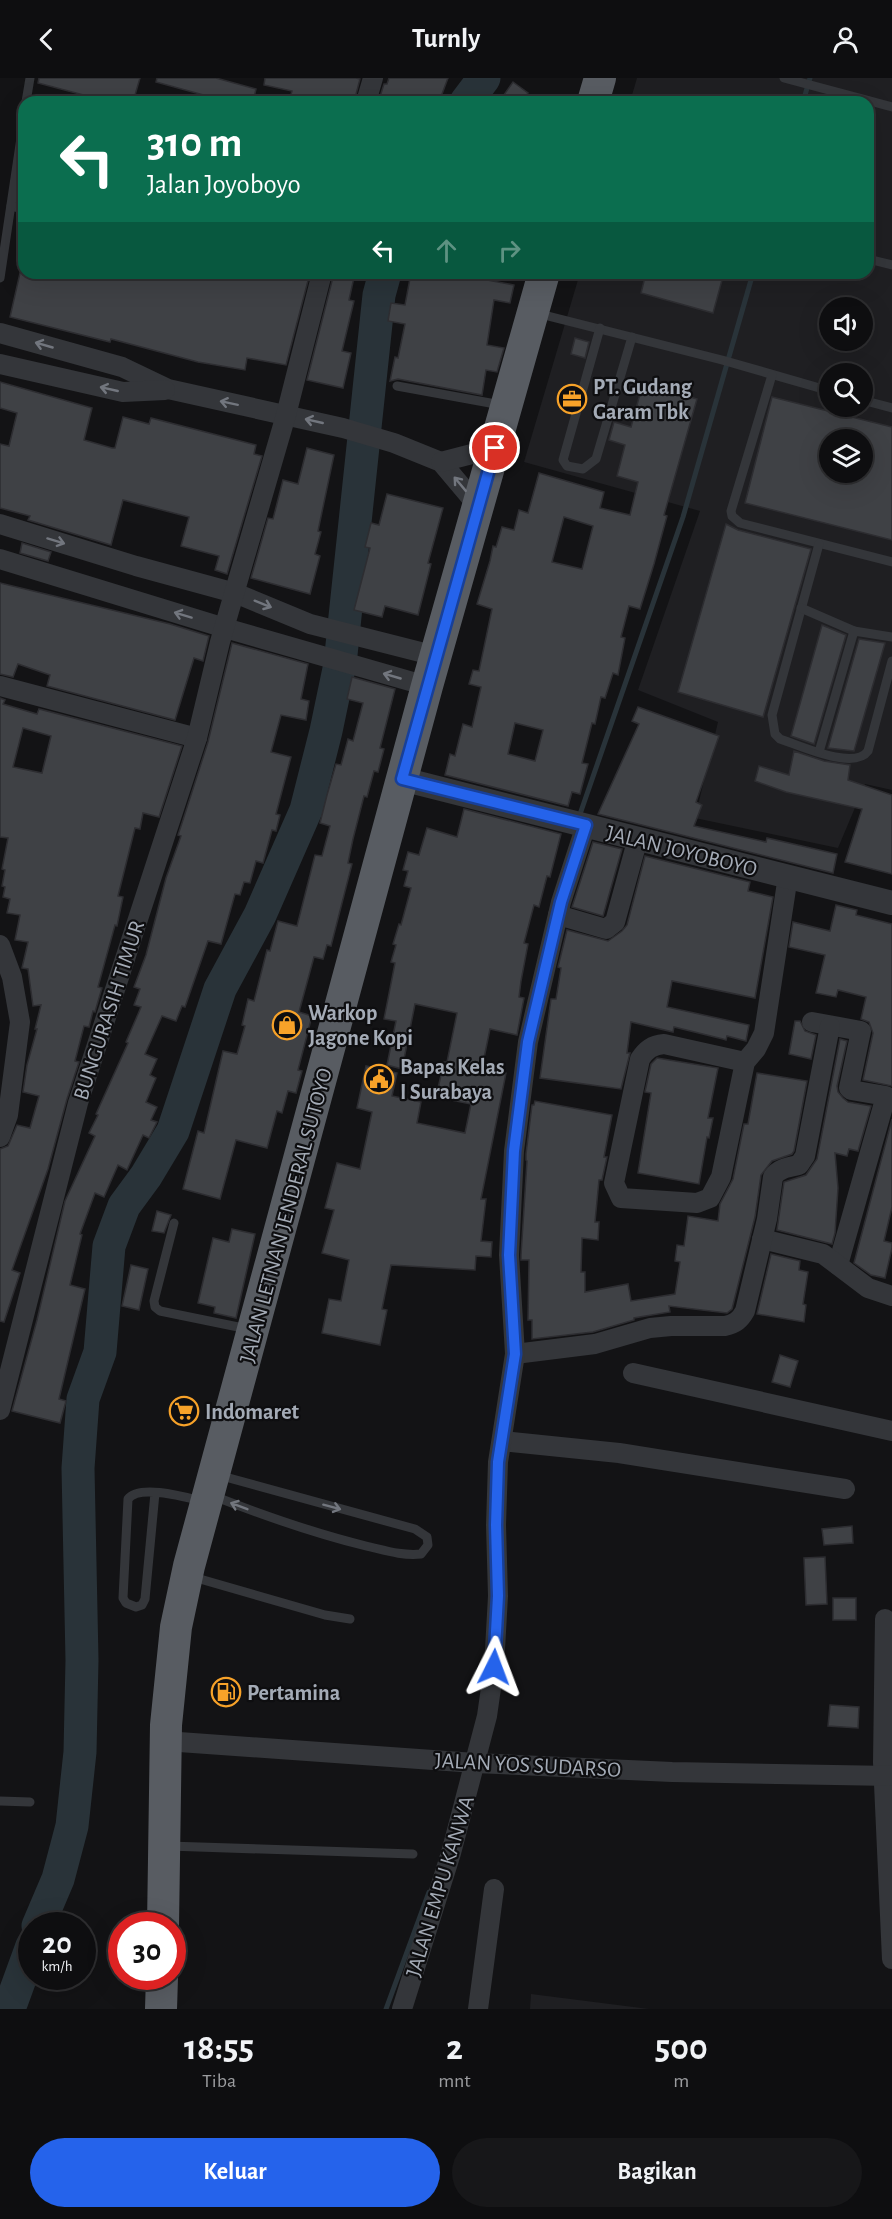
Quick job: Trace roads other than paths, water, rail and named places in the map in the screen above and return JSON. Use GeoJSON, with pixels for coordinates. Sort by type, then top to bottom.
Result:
{"type":"FeatureCollection","features":[{"type":"Feature","properties":{"kind":"highway"},"geometry":{"type":"LineString","coordinates":[[595,96],[600,78]]}},
{"type":"Feature","properties":{"kind":"highway","name":"JALAN LETNAN JENDERAL SUTOYO"},"geometry":{"type":"LineString","coordinates":[[163,1912],[165,1741],[168,1692],[176,1628],[188,1576],[427,686],[542,279]]}},
{"type":"Feature","properties":{"kind":"highway"},"geometry":{"type":"LineString","coordinates":[[161,2009],[162,1990]]}},
{"type":"Feature","properties":{"kind":"street"},"geometry":{"type":"LineString","coordinates":[[368,96],[373,78]]}},
{"type":"Feature","properties":{"kind":"street","name":"BUNGURASIH TIMUR"},"geometry":{"type":"LineString","coordinates":[[1,1401],[78,1103],[197,738],[225,628],[286,415],[320,279]]}},
{"type":"Feature","properties":{"kind":"street"},"geometry":{"type":"LineString","coordinates":[[0,333],[122,367],[168,389],[343,428],[394,443],[441,462],[478,506]]}},
{"type":"Feature","properties":{"kind":"street"},"geometry":{"type":"LineString","coordinates":[[0,364],[123,392],[168,389]]}},
{"type":"Feature","properties":{"kind":"street"},"geometry":{"type":"LineString","coordinates":[[441,462],[495,448]]}},
{"type":"Feature","properties":{"kind":"street"},"geometry":{"type":"LineString","coordinates":[[0,525],[235,593],[318,626],[436,656]]}},
{"type":"Feature","properties":{"kind":"street"},"geometry":{"type":"LineString","coordinates":[[0,559],[225,628],[427,686]]}},
{"type":"Feature","properties":{"kind":"street"},"geometry":{"type":"LineString","coordinates":[[128,598],[136,566]]}},
{"type":"Feature","properties":{"kind":"street"},"geometry":{"type":"LineString","coordinates":[[311,653],[318,626]]}},
{"type":"Feature","properties":{"kind":"street"},"geometry":{"type":"LineString","coordinates":[[0,686],[197,738]]}},
{"type":"Feature","properties":{"kind":"street","name":"JALAN JOYOBOYO"},"geometry":{"type":"LineString","coordinates":[[402,779],[892,903]]}},
{"type":"Feature","properties":{"kind":"street","name":"JALAN EMPU KANWA"},"geometry":{"type":"LineString","coordinates":[[402,2009],[451,1853],[471,1763],[487,1716],[494,1667],[498,1596],[496,1525],[498,1462],[515,1354],[509,1255],[514,1151],[528,1042],[558,915],[583,824]]}},
{"type":"Feature","properties":{"kind":"street"},"geometry":{"type":"LineString","coordinates":[[558,915],[606,929],[610,927],[615,922],[638,838]]}},
{"type":"Feature","properties":{"kind":"street"},"geometry":{"type":"LineString","coordinates":[[745,1062],[664,1044],[654,1045],[645,1052],[640,1059],[614,1184],[621,1198],[697,1203],[710,1198],[721,1177],[745,1062],[756,1049],[764,1033],[788,876]]}},
{"type":"Feature","properties":{"kind":"street"},"geometry":{"type":"LineString","coordinates":[[0,945],[12,977],[20,1022],[8,1060],[8,1115],[0,1137]]}},
{"type":"Feature","properties":{"kind":"street"},"geometry":{"type":"LineString","coordinates":[[515,1354],[595,1344],[650,1328],[732,1325],[741,1319],[745,1311],[762,1239],[773,1177],[782,1169],[799,1165],[806,1156],[821,1024],[862,1032],[849,1088],[889,1098],[837,1264]]}},
{"type":"Feature","properties":{"kind":"street"},"geometry":{"type":"LineString","coordinates":[[762,1239],[823,1254],[868,1288],[892,1296]]}},
{"type":"Feature","properties":{"kind":"street"},"geometry":{"type":"LineString","coordinates":[[633,1373],[892,1431]]}},
{"type":"Feature","properties":{"kind":"street"},"geometry":{"type":"LineString","coordinates":[[502,1441],[619,1453],[845,1489]]}},
{"type":"Feature","properties":{"kind":"street"},"geometry":{"type":"LineString","coordinates":[[885,1619],[884,1762],[889,1776],[892,1959]]}},
{"type":"Feature","properties":{"kind":"street","name":"JALAN YOS SUDARSO"},"geometry":{"type":"LineString","coordinates":[[165,1741],[471,1763],[672,1772],[889,1776]]}},
{"type":"Feature","properties":{"kind":"street"},"geometry":{"type":"LineString","coordinates":[[478,2009],[494,1888]]}},
{"type":"Feature","properties":{"kind":"lane"},"geometry":{"type":"LineString","coordinates":[[27,96],[30,78]]}},
{"type":"Feature","properties":{"kind":"lane"},"geometry":{"type":"LineString","coordinates":[[787,79],[848,96]]}},
{"type":"Feature","properties":{"kind":"lane"},"geometry":{"type":"LineString","coordinates":[[874,103],[892,107]]}},
{"type":"Feature","properties":{"kind":"lane"},"geometry":{"type":"LineString","coordinates":[[0,278],[18,159]]}},
{"type":"Feature","properties":{"kind":"lane"},"geometry":{"type":"LineString","coordinates":[[11,206],[18,208]]}},
{"type":"Feature","properties":{"kind":"lane"},"geometry":{"type":"LineString","coordinates":[[874,261],[892,266]]}},
{"type":"Feature","properties":{"kind":"lane"},"geometry":{"type":"LineString","coordinates":[[533,312],[722,360],[819,388]]}},
{"type":"Feature","properties":{"kind":"lane"},"geometry":{"type":"LineString","coordinates":[[600,328],[563,460],[567,466],[584,469],[596,459],[632,337]]}},
{"type":"Feature","properties":{"kind":"lane"},"geometry":{"type":"LineString","coordinates":[[772,375],[731,514],[740,523],[892,562]]}},
{"type":"Feature","properties":{"kind":"lane"},"geometry":{"type":"LineString","coordinates":[[397,386],[507,406]]}},
{"type":"Feature","properties":{"kind":"lane"},"geometry":{"type":"LineString","coordinates":[[873,403],[892,408]]}},
{"type":"Feature","properties":{"kind":"lane"},"geometry":{"type":"LineString","coordinates":[[819,544],[772,715],[775,734],[780,739],[844,760],[864,756],[868,751],[892,662]]}},
{"type":"Feature","properties":{"kind":"lane"},"geometry":{"type":"LineString","coordinates":[[801,608],[854,631],[892,638]]}},
{"type":"Feature","properties":{"kind":"lane"},"geometry":{"type":"LineString","coordinates":[[819,752],[854,631]]}},
{"type":"Feature","properties":{"kind":"lane"},"geometry":{"type":"LineString","coordinates":[[174,1223],[154,1301],[155,1307],[159,1311],[254,1330]]}},
{"type":"Feature","properties":{"kind":"lane"},"geometry":{"type":"LineString","coordinates":[[154,1493],[145,1599],[142,1605],[136,1607],[126,1603],[123,1598],[128,1499],[137,1492],[154,1493],[182,1496],[210,1491],[415,1529],[427,1537],[428,1545],[421,1554],[407,1555],[340,1540],[269,1518],[210,1491]]}},
{"type":"Feature","properties":{"kind":"lane"},"geometry":{"type":"LineString","coordinates":[[188,1576],[325,1615],[350,1619]]}},
{"type":"Feature","properties":{"kind":"lane"},"geometry":{"type":"LineString","coordinates":[[0,1801],[30,1802]]}},
{"type":"Feature","properties":{"kind":"lane"},"geometry":{"type":"LineString","coordinates":[[165,1845],[413,1854]]}},
{"type":"Feature","properties":{"kind":"waterway"},"geometry":{"type":"LineString","coordinates":[[470,96],[484,78]]}},
{"type":"Feature","properties":{"kind":"waterway"},"geometry":{"type":"LineString","coordinates":[[805,96],[810,78]]}},
{"type":"Feature","properties":{"kind":"waterway"},"geometry":{"type":"LineString","coordinates":[[44,1912],[58,1879],[72,1826],[80,1752],[82,1660],[78,1468],[83,1399],[100,1352],[109,1246],[124,1206],[146,1176],[173,1131],[220,989],[260,915],[306,810],[340,664],[379,295],[383,279]]}},
{"type":"Feature","properties":{"kind":"waterway"},"geometry":{"type":"LineString","coordinates":[[579,817],[683,517],[751,279]]}},
{"type":"Feature","properties":{"kind":"waterway"},"geometry":{"type":"LineString","coordinates":[[386,2009],[429,1892]]}},
{"type":"Feature","properties":{"kind":"waterway"},"geometry":{"type":"LineString","coordinates":[[9,2009],[18,1984]]}},
{"type":"Feature","properties":{"kind":"place","name":"PT. Gudang Garam Tbk"},"geometry":{"type":"Point","coordinates":[572,399]}},
{"type":"Feature","properties":{"kind":"place","name":"Warkop Jagone Kopi"},"geometry":{"type":"Point","coordinates":[287,1025]}},
{"type":"Feature","properties":{"kind":"place","name":"Bapas Kelas I Surabaya"},"geometry":{"type":"Point","coordinates":[379,1079]}},
{"type":"Feature","properties":{"kind":"place","name":"Indomaret"},"geometry":{"type":"Point","coordinates":[184,1411]}},
{"type":"Feature","properties":{"kind":"place","name":"Pertamina"},"geometry":{"type":"Point","coordinates":[226,1692]}}]}
